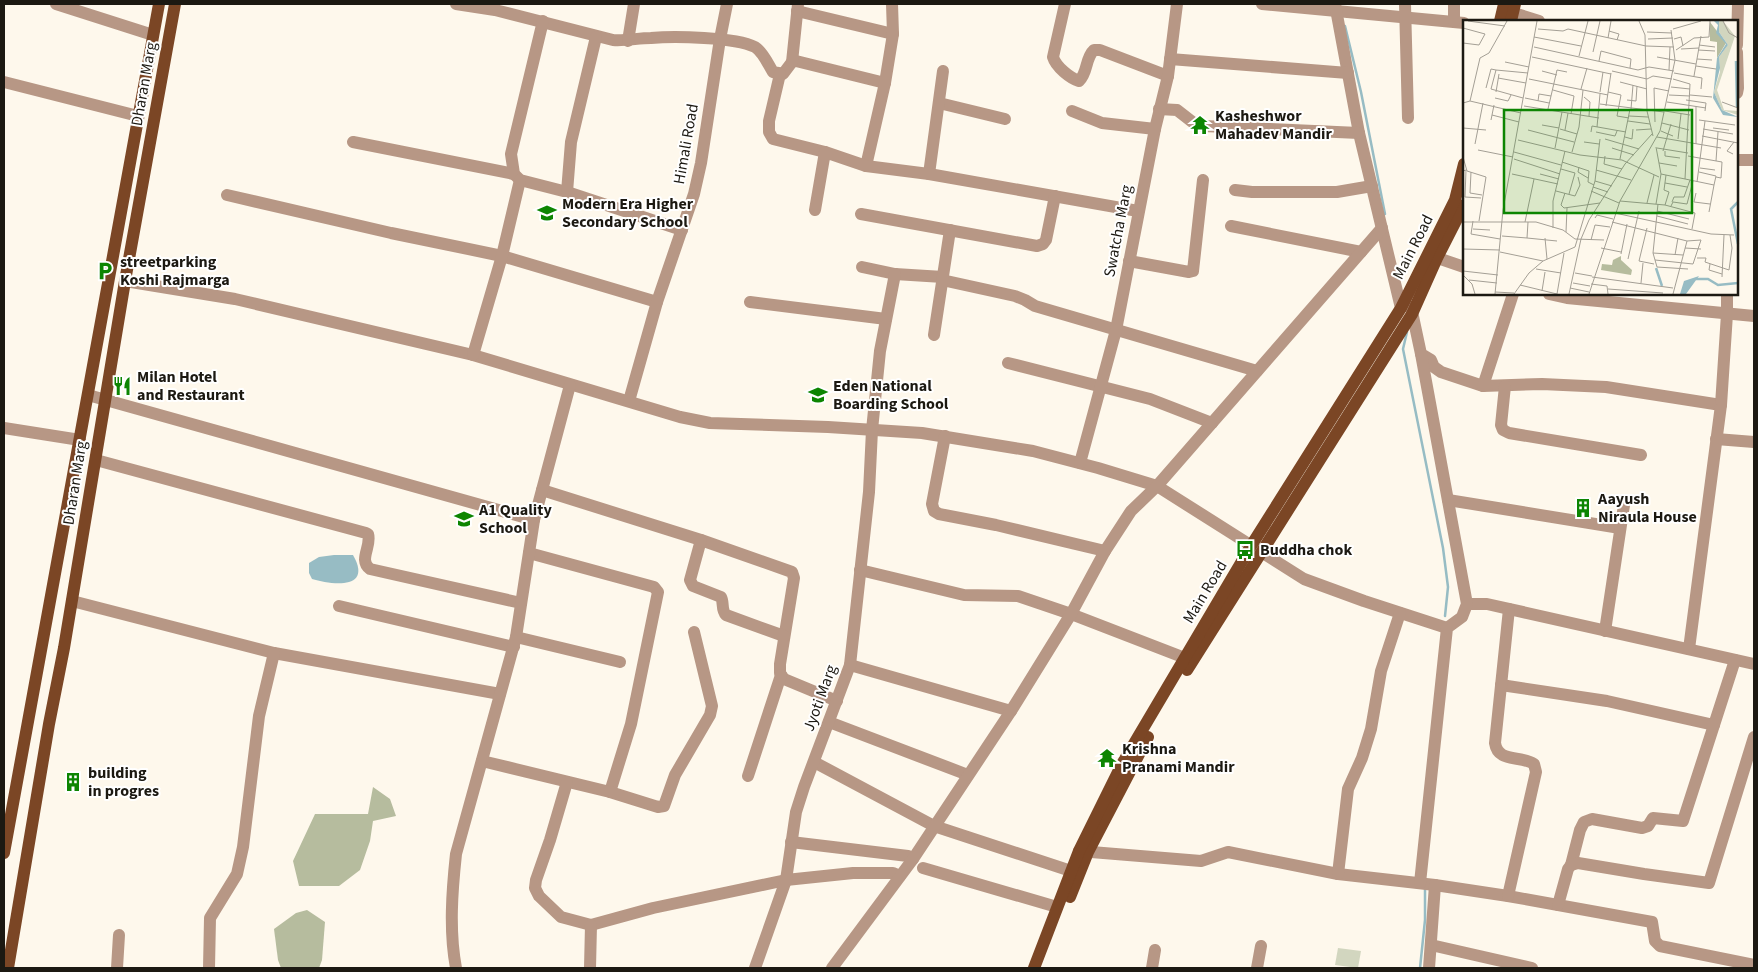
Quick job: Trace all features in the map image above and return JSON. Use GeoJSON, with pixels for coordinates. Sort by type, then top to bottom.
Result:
{"type":"FeatureCollection","features":[{"type":"Feature","properties":{"kind":"main road","name":"Dharan Marg"},"geometry":{"type":"LineString","coordinates":[[4,853],[159,4]]}},
{"type":"Feature","properties":{"kind":"main road","name":"Dharan Marg"},"geometry":{"type":"LineString","coordinates":[[8,968],[125,281],[175,4]]}},
{"type":"Feature","properties":{"kind":"main road","name":"Main Road"},"geometry":{"type":"LineString","coordinates":[[1042,968],[1084,852],[1122,764],[1185,658],[1412,314],[1432,256],[1455,200],[1463,168]]}},
{"type":"Feature","properties":{"kind":"main road","name":"Main Road"},"geometry":{"type":"LineString","coordinates":[[1034,968],[1071,871],[1084,852],[1165,704],[1401,308],[1408,293],[1463,207]]}},
{"type":"Feature","properties":{"kind":"street"},"geometry":{"type":"LineString","coordinates":[[56,4],[153,35]]}},
{"type":"Feature","properties":{"kind":"street"},"geometry":{"type":"LineString","coordinates":[[456,4],[495,10],[543,21],[596,37],[613,40],[628,41],[651,38],[720,39],[754,47],[759,51],[773,72],[780,74],[785,72],[792,62],[798,7],[893,34]]}},
{"type":"Feature","properties":{"kind":"street"},"geometry":{"type":"LineString","coordinates":[[628,41],[634,4]]}},
{"type":"Feature","properties":{"kind":"street","name":"Himali Road"},"geometry":{"type":"LineString","coordinates":[[629,401],[657,302],[694,194],[702,163],[727,4]]}},
{"type":"Feature","properties":{"kind":"street"},"geometry":{"type":"LineString","coordinates":[[866,166],[885,83],[893,34],[892,4]]}},
{"type":"Feature","properties":{"kind":"street"},"geometry":{"type":"LineString","coordinates":[[1065,4],[1053,57],[1055,63],[1074,80],[1079,81],[1083,78],[1090,53],[1094,50],[1100,50],[1168,76]]}},
{"type":"Feature","properties":{"kind":"street","name":"Swatcha Marg"},"geometry":{"type":"LineString","coordinates":[[1080,463],[1116,330],[1138,211],[1159,109],[1168,76],[1177,4]]}},
{"type":"Feature","properties":{"kind":"street"},"geometry":{"type":"LineString","coordinates":[[1262,4],[1349,8],[1405,17],[1459,22],[1454,4]]}},
{"type":"Feature","properties":{"kind":"street"},"geometry":{"type":"LineString","coordinates":[[1405,4],[1408,118]]}},
{"type":"Feature","properties":{"kind":"street"},"geometry":{"type":"LineString","coordinates":[[1738,4],[1738,20]]}},
{"type":"Feature","properties":{"kind":"street"},"geometry":{"type":"LineString","coordinates":[[1335,7],[1359,133],[1401,308]]}},
{"type":"Feature","properties":{"kind":"street"},"geometry":{"type":"LineString","coordinates":[[1508,12],[1536,20]]}},
{"type":"Feature","properties":{"kind":"street"},"geometry":{"type":"LineString","coordinates":[[473,355],[502,256],[517,177],[511,154],[543,21]]}},
{"type":"Feature","properties":{"kind":"street"},"geometry":{"type":"LineString","coordinates":[[567,192],[571,142],[596,37]]}},
{"type":"Feature","properties":{"kind":"street"},"geometry":{"type":"LineString","coordinates":[[1170,59],[1348,73]]}},
{"type":"Feature","properties":{"kind":"street"},"geometry":{"type":"LineString","coordinates":[[792,62],[799,62],[885,83]]}},
{"type":"Feature","properties":{"kind":"street"},"geometry":{"type":"LineString","coordinates":[[929,174],[943,71]]}},
{"type":"Feature","properties":{"kind":"street"},"geometry":{"type":"LineString","coordinates":[[780,74],[769,121],[769,132],[773,139],[825,152],[866,166],[929,174],[1138,211]]}},
{"type":"Feature","properties":{"kind":"street"},"geometry":{"type":"LineString","coordinates":[[4,82],[138,116]]}},
{"type":"Feature","properties":{"kind":"street"},"geometry":{"type":"LineString","coordinates":[[939,103],[1005,119]]}},
{"type":"Feature","properties":{"kind":"street"},"geometry":{"type":"LineString","coordinates":[[1159,109],[1176,110],[1199,125],[1359,133]]}},
{"type":"Feature","properties":{"kind":"street"},"geometry":{"type":"LineString","coordinates":[[1072,111],[1102,123],[1155,129]]}},
{"type":"Feature","properties":{"kind":"street"},"geometry":{"type":"LineString","coordinates":[[353,142],[517,177],[682,230]]}},
{"type":"Feature","properties":{"kind":"street"},"geometry":{"type":"LineString","coordinates":[[815,210],[825,152]]}},
{"type":"Feature","properties":{"kind":"street"},"geometry":{"type":"LineString","coordinates":[[1738,160],[1754,160]]}},
{"type":"Feature","properties":{"kind":"street"},"geometry":{"type":"LineString","coordinates":[[1129,260],[1189,272],[1193,271],[1203,180]]}},
{"type":"Feature","properties":{"kind":"street"},"geometry":{"type":"LineString","coordinates":[[1235,190],[1328,193],[1372,186]]}},
{"type":"Feature","properties":{"kind":"street"},"geometry":{"type":"LineString","coordinates":[[227,195],[391,233],[502,256],[657,302]]}},
{"type":"Feature","properties":{"kind":"street"},"geometry":{"type":"LineString","coordinates":[[861,214],[1040,245],[1046,240],[1055,196]]}},
{"type":"Feature","properties":{"kind":"street"},"geometry":{"type":"LineString","coordinates":[[1230,226],[1361,252]]}},
{"type":"Feature","properties":{"kind":"street"},"geometry":{"type":"LineString","coordinates":[[832,968],[913,859],[1011,711],[1071,614],[1105,551],[1131,511],[1158,486],[1382,228]]}},
{"type":"Feature","properties":{"kind":"street"},"geometry":{"type":"LineString","coordinates":[[934,335],[950,230]]}},
{"type":"Feature","properties":{"kind":"street"},"geometry":{"type":"LineString","coordinates":[[1432,256],[1463,267]]}},
{"type":"Feature","properties":{"kind":"street"},"geometry":{"type":"LineString","coordinates":[[862,267],[895,274],[943,279],[1015,296],[1035,306],[1258,371]]}},
{"type":"Feature","properties":{"kind":"street","name":"Jyoti Marg"},"geometry":{"type":"LineString","coordinates":[[755,968],[786,880],[796,812],[804,786],[850,665],[869,492],[872,430],[880,351],[895,274]]}},
{"type":"Feature","properties":{"kind":"street"},"geometry":{"type":"LineString","coordinates":[[125,281],[236,299],[473,355],[680,417],[710,423],[828,426],[922,433],[1033,451],[1080,463],[1158,486],[1304,579],[1447,628]]}},
{"type":"Feature","properties":{"kind":"street"},"geometry":{"type":"LineString","coordinates":[[1408,293],[1467,604],[1462,617],[1447,628],[1420,883]]}},
{"type":"Feature","properties":{"kind":"street"},"geometry":{"type":"LineString","coordinates":[[1483,386],[1514,295]]}},
{"type":"Feature","properties":{"kind":"street"},"geometry":{"type":"LineString","coordinates":[[1554,295],[1567,298],[1754,316]]}},
{"type":"Feature","properties":{"kind":"street"},"geometry":{"type":"LineString","coordinates":[[1689,649],[1721,405],[1727,295]]}},
{"type":"Feature","properties":{"kind":"street"},"geometry":{"type":"LineString","coordinates":[[750,302],[886,319]]}},
{"type":"Feature","properties":{"kind":"street"},"geometry":{"type":"LineString","coordinates":[[1421,354],[1431,360],[1434,367],[1440,372],[1483,386],[1542,384],[1606,387],[1721,405]]}},
{"type":"Feature","properties":{"kind":"street"},"geometry":{"type":"LineString","coordinates":[[1008,363],[1150,399],[1212,423]]}},
{"type":"Feature","properties":{"kind":"street"},"geometry":{"type":"LineString","coordinates":[[456,968],[452,891],[456,854],[515,642],[534,520],[570,385]]}},
{"type":"Feature","properties":{"kind":"street"},"geometry":{"type":"LineString","coordinates":[[1505,386],[1501,425],[1503,430],[1509,433],[1641,455]]}},
{"type":"Feature","properties":{"kind":"street"},"geometry":{"type":"LineString","coordinates":[[88,395],[534,520]]}},
{"type":"Feature","properties":{"kind":"street"},"geometry":{"type":"LineString","coordinates":[[4,428],[80,440]]}},
{"type":"Feature","properties":{"kind":"street"},"geometry":{"type":"LineString","coordinates":[[945,436],[932,504],[934,511],[939,514],[996,525],[1105,551]]}},
{"type":"Feature","properties":{"kind":"street"},"geometry":{"type":"LineString","coordinates":[[1716,439],[1754,442]]}},
{"type":"Feature","properties":{"kind":"street"},"geometry":{"type":"LineString","coordinates":[[96,460],[366,533],[369,540],[364,562],[370,569],[521,604]]}},
{"type":"Feature","properties":{"kind":"street"},"geometry":{"type":"LineString","coordinates":[[542,490],[701,540],[794,573],[794,584],[780,664],[781,675],[748,776]]}},
{"type":"Feature","properties":{"kind":"street"},"geometry":{"type":"LineString","coordinates":[[1448,500],[1620,528]]}},
{"type":"Feature","properties":{"kind":"street"},"geometry":{"type":"LineString","coordinates":[[1605,630],[1624,505]]}},
{"type":"Feature","properties":{"kind":"street"},"geometry":{"type":"LineString","coordinates":[[701,540],[690,580],[693,586],[720,597],[723,601],[723,611],[726,615],[784,636]]}},
{"type":"Feature","properties":{"kind":"street"},"geometry":{"type":"LineString","coordinates":[[529,553],[654,587],[658,592],[631,724],[610,792]]}},
{"type":"Feature","properties":{"kind":"street"},"geometry":{"type":"LineString","coordinates":[[860,570],[964,595],[1018,596],[1071,614],[1185,658]]}},
{"type":"Feature","properties":{"kind":"street"},"geometry":{"type":"LineString","coordinates":[[72,601],[274,653],[500,694]]}},
{"type":"Feature","properties":{"kind":"street"},"geometry":{"type":"LineString","coordinates":[[1467,604],[1487,604],[1754,664]]}},
{"type":"Feature","properties":{"kind":"street"},"geometry":{"type":"LineString","coordinates":[[339,606],[620,662]]}},
{"type":"Feature","properties":{"kind":"street"},"geometry":{"type":"LineString","coordinates":[[1508,896],[1536,772],[1534,764],[1528,760],[1500,755],[1496,750],[1495,743],[1509,609]]}},
{"type":"Feature","properties":{"kind":"street"},"geometry":{"type":"LineString","coordinates":[[1338,874],[1348,789],[1362,758],[1381,671],[1400,613]]}},
{"type":"Feature","properties":{"kind":"street"},"geometry":{"type":"LineString","coordinates":[[482,761],[610,792],[661,807],[665,804],[675,775],[710,715],[712,706],[694,632]]}},
{"type":"Feature","properties":{"kind":"street"},"geometry":{"type":"LineString","coordinates":[[209,968],[210,918],[237,874],[243,847],[259,716],[274,653]]}},
{"type":"Feature","properties":{"kind":"street"},"geometry":{"type":"LineString","coordinates":[[1558,905],[1584,822],[1592,819],[1642,828],[1648,826],[1652,818],[1683,821],[1735,660]]}},
{"type":"Feature","properties":{"kind":"street"},"geometry":{"type":"LineString","coordinates":[[850,665],[1011,711]]}},
{"type":"Feature","properties":{"kind":"street"},"geometry":{"type":"LineString","coordinates":[[781,675],[784,679],[837,701]]}},
{"type":"Feature","properties":{"kind":"street"},"geometry":{"type":"LineString","coordinates":[[1501,685],[1606,701],[1714,725]]}},
{"type":"Feature","properties":{"kind":"street"},"geometry":{"type":"LineString","coordinates":[[829,722],[968,775]]}},
{"type":"Feature","properties":{"kind":"street"},"geometry":{"type":"LineString","coordinates":[[1571,865],[1578,863],[1709,883],[1722,837],[1749,772],[1754,737]]}},
{"type":"Feature","properties":{"kind":"street"},"geometry":{"type":"LineString","coordinates":[[814,762],[934,826],[1071,871]]}},
{"type":"Feature","properties":{"kind":"street"},"geometry":{"type":"LineString","coordinates":[[567,782],[535,888],[539,896],[561,917],[591,925],[653,908],[786,880],[853,873],[893,873],[900,876]]}},
{"type":"Feature","properties":{"kind":"street"},"geometry":{"type":"LineString","coordinates":[[791,842],[908,856],[913,859]]}},
{"type":"Feature","properties":{"kind":"street"},"geometry":{"type":"LineString","coordinates":[[1084,852],[1200,861],[1228,852],[1338,874],[1420,883],[1508,896],[1652,922],[1655,941],[1660,946],[1754,965]]}},
{"type":"Feature","properties":{"kind":"street"},"geometry":{"type":"LineString","coordinates":[[923,868],[1057,907]]}},
{"type":"Feature","properties":{"kind":"street"},"geometry":{"type":"LineString","coordinates":[[1429,968],[1435,885]]}},
{"type":"Feature","properties":{"kind":"street"},"geometry":{"type":"LineString","coordinates":[[590,968],[591,925]]}},
{"type":"Feature","properties":{"kind":"street"},"geometry":{"type":"LineString","coordinates":[[117,968],[118,935]]}},
{"type":"Feature","properties":{"kind":"street"},"geometry":{"type":"LineString","coordinates":[[1431,945],[1532,968]]}},
{"type":"Feature","properties":{"kind":"street"},"geometry":{"type":"LineString","coordinates":[[1257,968],[1261,946]]}},
{"type":"Feature","properties":{"kind":"street"},"geometry":{"type":"LineString","coordinates":[[1152,968],[1155,950]]}},
{"type":"Feature","properties":{"kind":"green space"},"geometry":{"type":"Polygon","coordinates":[[[373,787],[390,799],[396,816],[373,821],[370,841],[360,870],[339,886],[299,886],[293,861],[315,814],[368,814],[373,787]]]}},
{"type":"Feature","properties":{"kind":"green space"},"geometry":{"type":"Polygon","coordinates":[[[307,910],[325,922],[322,960],[319,968],[281,968],[278,960],[274,929],[296,913],[307,910]]]}},
{"type":"Feature","properties":{"kind":"green space"},"geometry":{"type":"Polygon","coordinates":[[[1338,948],[1361,951],[1358,968],[1335,965],[1338,948]]]}},
{"type":"Feature","properties":{"kind":"water"},"geometry":{"type":"Polygon","coordinates":[[[353,555],[358,566],[358,574],[354,580],[330,583],[312,579],[309,573],[309,563],[319,557],[353,555]]]}},
{"type":"Feature","properties":{"kind":"waterway"},"geometry":{"type":"LineString","coordinates":[[1345,26],[1361,92],[1385,214]]}},
{"type":"Feature","properties":{"kind":"waterway"},"geometry":{"type":"LineString","coordinates":[[1407,332],[1403,349],[1443,548],[1448,587],[1445,616]]}},
{"type":"Feature","properties":{"kind":"waterway"},"geometry":{"type":"LineString","coordinates":[[1420,968],[1425,920],[1425,889]]}},
{"type":"Feature","properties":{"kind":"place","name":"Kasheshwor Mahadev Mandir"},"geometry":{"type":"Point","coordinates":[1200,125]}},
{"type":"Feature","properties":{"kind":"place","name":"Modern Era Higher Secondary School"},"geometry":{"type":"Point","coordinates":[547,213]}},
{"type":"Feature","properties":{"kind":"place","name":"streetparking Koshi Rajmarga"},"geometry":{"type":"Point","coordinates":[105,271]}},
{"type":"Feature","properties":{"kind":"place","name":"Milan Hotel and Restaurant"},"geometry":{"type":"Point","coordinates":[122,386]}},
{"type":"Feature","properties":{"kind":"place","name":"Eden National Boarding School"},"geometry":{"type":"Point","coordinates":[818,395]}},
{"type":"Feature","properties":{"kind":"place","name":"Aayush Niraula House"},"geometry":{"type":"Point","coordinates":[1583,508]}},
{"type":"Feature","properties":{"kind":"place","name":"A1 Quality School"},"geometry":{"type":"Point","coordinates":[464,519]}},
{"type":"Feature","properties":{"kind":"place","name":"Buddha chok"},"geometry":{"type":"Point","coordinates":[1245,550]}},
{"type":"Feature","properties":{"kind":"place","name":"Krishna Pranami Mandir"},"geometry":{"type":"Point","coordinates":[1107,758]}},
{"type":"Feature","properties":{"kind":"place","name":"building in progres"},"geometry":{"type":"Point","coordinates":[73,782]}}]}
